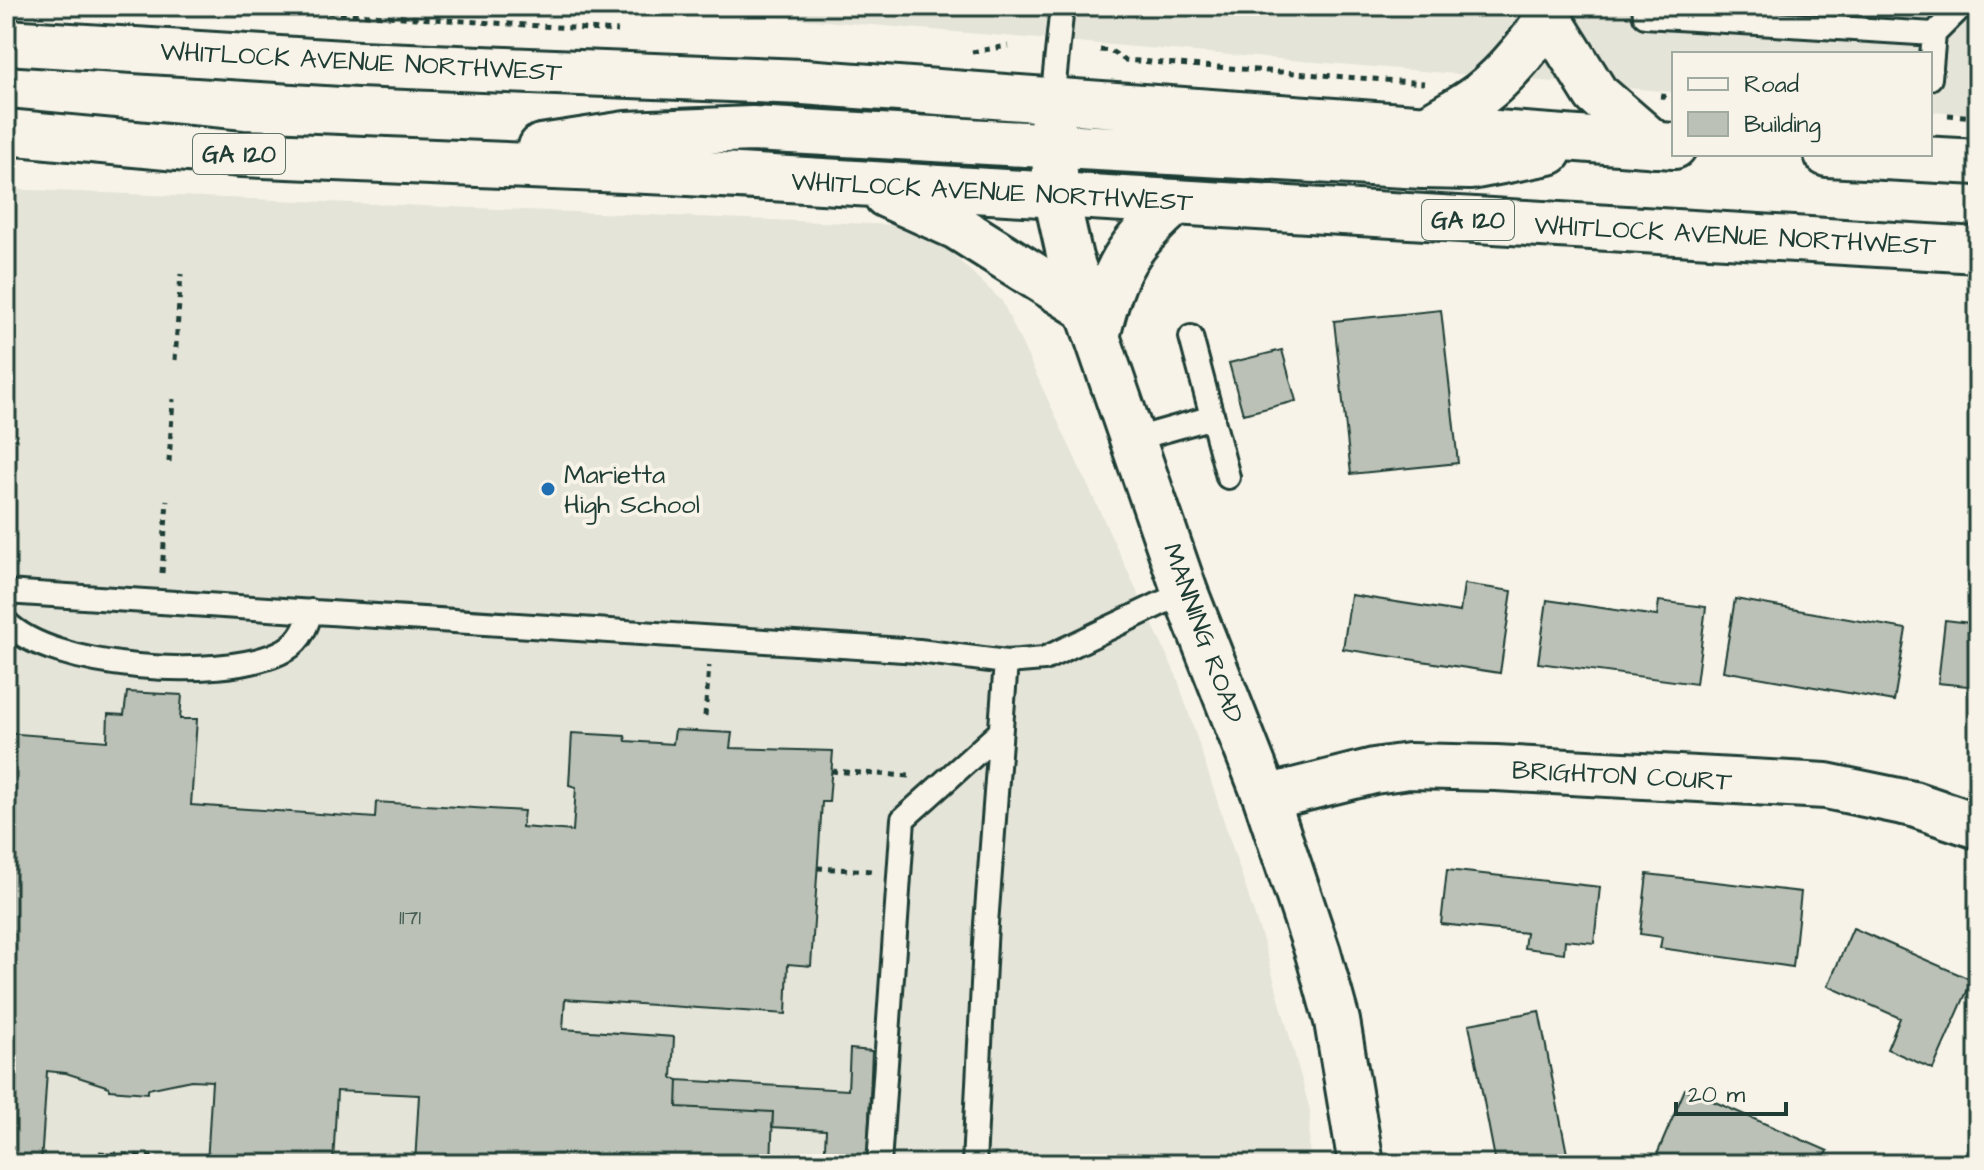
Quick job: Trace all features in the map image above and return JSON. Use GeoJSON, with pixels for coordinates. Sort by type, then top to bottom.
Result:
{"type":"FeatureCollection","features":[{"type":"Feature","properties":{"kind":"main road"},"geometry":{"type":"LineString","coordinates":[[1427,128],[1482,94],[1516,58],[1549,11],[1596,94],[1664,145]]}},
{"type":"Feature","properties":{"kind":"main road","name":"WHITLOCK AVENUE NORTHWEST"},"geometry":{"type":"LineString","coordinates":[[6,42],[359,64],[803,82],[1664,145]]}},
{"type":"Feature","properties":{"kind":"main road","name":"MANNING ROAD"},"geometry":{"type":"LineString","coordinates":[[1052,102],[1056,195],[1070,258],[1135,439],[1185,592],[1266,798],[1337,1021],[1361,1164]]}},
{"type":"Feature","properties":{"kind":"main road"},"geometry":{"type":"LineString","coordinates":[[473,163],[569,142],[688,130],[752,129],[1338,163],[1471,167],[1519,159],[1590,140]]}},
{"type":"Feature","properties":{"kind":"main road","name":"WHITLOCK AVENUE NORTHWEST"},"geometry":{"type":"LineString","coordinates":[[6,132],[242,154],[854,183],[1978,250]]}},
{"type":"Feature","properties":{"kind":"main road"},"geometry":{"type":"LineString","coordinates":[[1891,156],[1978,162]]}},
{"type":"Feature","properties":{"kind":"main road"},"geometry":{"type":"LineString","coordinates":[[854,183],[957,227],[1093,322],[1123,259],[1139,234],[1176,202]]}},
{"type":"Feature","properties":{"kind":"main road","name":"BRIGHTON COURT"},"geometry":{"type":"LineString","coordinates":[[1266,798],[1374,771],[1409,766],[1496,768],[1826,786],[1913,804],[1975,825]]}},
{"type":"Feature","properties":{"kind":"lane"},"geometry":{"type":"LineString","coordinates":[[1052,102],[1062,6]]}},
{"type":"Feature","properties":{"kind":"lane"},"geometry":{"type":"LineString","coordinates":[[1644,6],[1645,16],[1934,34]]}},
{"type":"Feature","properties":{"kind":"lane"},"geometry":{"type":"LineString","coordinates":[[1932,56],[1934,34],[1962,6]]}},
{"type":"Feature","properties":{"kind":"lane"},"geometry":{"type":"LineString","coordinates":[[1191,337],[1228,477]]}},
{"type":"Feature","properties":{"kind":"lane"},"geometry":{"type":"LineString","coordinates":[[1135,439],[1213,417]]}},
{"type":"Feature","properties":{"kind":"lane"},"geometry":{"type":"LineString","coordinates":[[6,592],[919,651],[1025,662],[1063,653],[1185,592]]}},
{"type":"Feature","properties":{"kind":"lane"},"geometry":{"type":"LineString","coordinates":[[6,622],[30,639],[86,657],[156,669],[205,668],[278,654],[301,637],[311,611]]}},
{"type":"Feature","properties":{"kind":"lane"},"geometry":{"type":"LineString","coordinates":[[974,1164],[1006,662]]}},
{"type":"Feature","properties":{"kind":"lane"},"geometry":{"type":"LineString","coordinates":[[879,1164],[903,819],[1000,732]]}},
{"type":"Feature","properties":{"kind":"path"},"geometry":{"type":"LineString","coordinates":[[232,6],[632,32]]}},
{"type":"Feature","properties":{"kind":"path"},"geometry":{"type":"LineString","coordinates":[[959,52],[1008,46]]}},
{"type":"Feature","properties":{"kind":"path"},"geometry":{"type":"LineString","coordinates":[[1100,50],[1111,51],[1125,60],[1428,83]]}},
{"type":"Feature","properties":{"kind":"path"},"geometry":{"type":"LineString","coordinates":[[1948,115],[1978,117]]}},
{"type":"Feature","properties":{"kind":"path"},"geometry":{"type":"LineString","coordinates":[[175,360],[181,274]]}},
{"type":"Feature","properties":{"kind":"path"},"geometry":{"type":"LineString","coordinates":[[169,462],[173,399]]}},
{"type":"Feature","properties":{"kind":"path"},"geometry":{"type":"LineString","coordinates":[[162,578],[167,500]]}},
{"type":"Feature","properties":{"kind":"path"},"geometry":{"type":"LineString","coordinates":[[705,716],[711,637]]}},
{"type":"Feature","properties":{"kind":"path"},"geometry":{"type":"LineString","coordinates":[[831,771],[918,776]]}},
{"type":"Feature","properties":{"kind":"path"},"geometry":{"type":"LineString","coordinates":[[817,868],[873,871]]}},
{"type":"Feature","properties":{"kind":"path"},"geometry":{"type":"LineString","coordinates":[[97,1164],[98,1153],[154,1157],[154,1164]]}},
{"type":"Feature","properties":{"kind":"shaded area"},"geometry":{"type":"Polygon","coordinates":[[[715,6],[1978,6],[1978,115],[1932,112],[1932,52],[1672,52],[1672,92],[717,12],[715,6]]]}},
{"type":"Feature","properties":{"kind":"shaded area","name":"Marietta High School"},"geometry":{"type":"Polygon","coordinates":[[[6,189],[897,225],[942,244],[1002,301],[1177,677],[1265,947],[1310,1110],[1309,1164],[6,1164],[6,189]]]}},
{"type":"Feature","properties":{"kind":"building"},"geometry":{"type":"Polygon","coordinates":[[[1441,310],[1458,463],[1351,474],[1334,321],[1441,310]]]}},
{"type":"Feature","properties":{"kind":"building"},"geometry":{"type":"Polygon","coordinates":[[[1282,350],[1296,401],[1243,414],[1229,363],[1282,350]]]}},
{"type":"Feature","properties":{"kind":"building"},"geometry":{"type":"Polygon","coordinates":[[[1464,584],[1512,591],[1500,673],[1343,649],[1351,595],[1460,612],[1464,584]]]}},
{"type":"Feature","properties":{"kind":"building"},"geometry":{"type":"Polygon","coordinates":[[[1735,599],[1906,629],[1894,701],[1723,671],[1735,599]]]}},
{"type":"Feature","properties":{"kind":"building"},"geometry":{"type":"Polygon","coordinates":[[[1547,600],[1657,616],[1659,601],[1706,607],[1696,684],[1538,663],[1547,600]]]}},
{"type":"Feature","properties":{"kind":"building"},"geometry":{"type":"Polygon","coordinates":[[[1945,620],[1978,624],[1978,687],[1938,683],[1945,620]]]}},
{"type":"Feature","properties":{"kind":"building"},"geometry":{"type":"Polygon","coordinates":[[[127,692],[182,695],[180,719],[197,719],[191,805],[375,818],[376,802],[524,811],[522,827],[573,831],[576,787],[569,785],[572,733],[625,736],[626,741],[673,744],[675,730],[732,733],[730,748],[833,751],[829,802],[822,802],[811,966],[788,964],[786,1014],[565,999],[563,1029],[674,1037],[672,1078],[678,1080],[677,1107],[773,1112],[771,1164],[415,1164],[419,1095],[337,1091],[333,1164],[207,1164],[212,1081],[191,1080],[148,1089],[148,1093],[109,1090],[109,1087],[66,1073],[47,1071],[41,1164],[6,1164],[6,733],[107,741],[108,714],[124,715],[127,692]]]}},
{"type":"Feature","properties":{"kind":"building"},"geometry":{"type":"Polygon","coordinates":[[[1447,870],[1600,887],[1594,943],[1565,940],[1564,953],[1524,948],[1526,933],[1441,924],[1447,870]]]}},
{"type":"Feature","properties":{"kind":"building"},"geometry":{"type":"Polygon","coordinates":[[[1647,874],[1801,892],[1793,967],[1660,948],[1662,937],[1640,934],[1647,874]]]}},
{"type":"Feature","properties":{"kind":"building"},"geometry":{"type":"Polygon","coordinates":[[[1853,928],[1972,980],[1933,1069],[1887,1049],[1900,1018],[1828,986],[1853,928]]]}},
{"type":"Feature","properties":{"kind":"building"},"geometry":{"type":"Polygon","coordinates":[[[1539,1011],[1569,1164],[1496,1164],[1469,1024],[1539,1011]]]}},
{"type":"Feature","properties":{"kind":"building"},"geometry":{"type":"Polygon","coordinates":[[[850,1049],[872,1051],[867,1164],[824,1164],[826,1130],[772,1127],[773,1112],[677,1107],[678,1080],[848,1090],[850,1049]]]}},
{"type":"Feature","properties":{"kind":"building"},"geometry":{"type":"Polygon","coordinates":[[[1685,1089],[1828,1151],[1822,1164],[1666,1164],[1655,1159],[1685,1089]]]}},
{"type":"Feature","properties":{"kind":"place","name":"Marietta High School"},"geometry":{"type":"Point","coordinates":[548,489]}}]}
